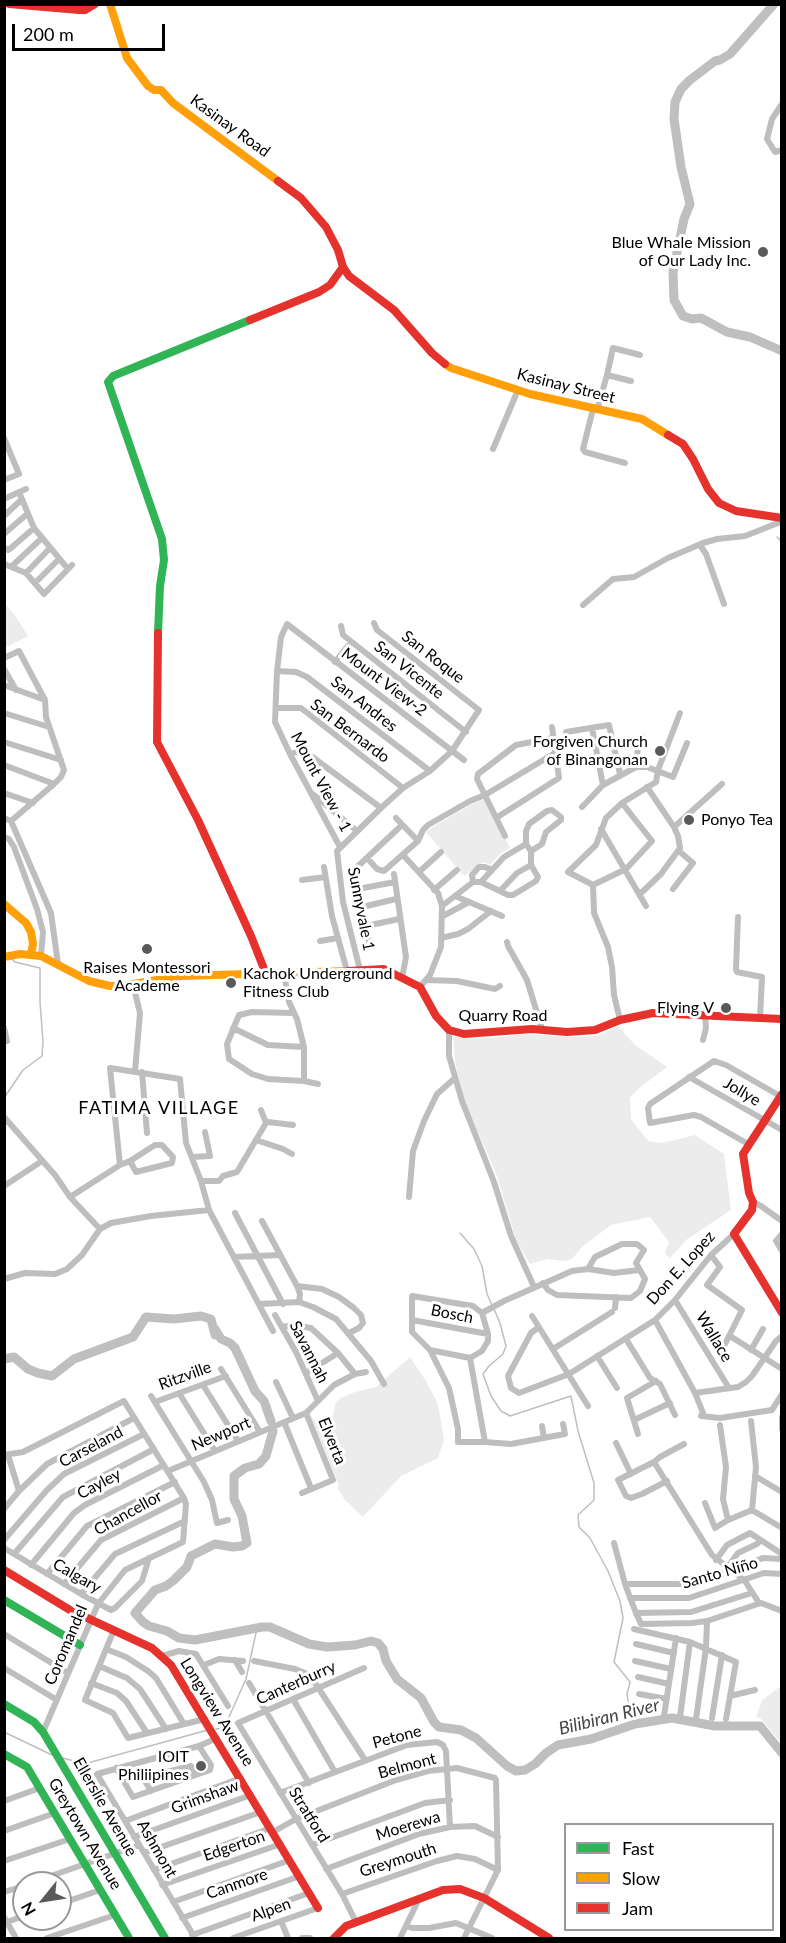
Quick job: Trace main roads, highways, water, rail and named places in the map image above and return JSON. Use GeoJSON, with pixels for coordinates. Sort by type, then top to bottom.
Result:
{"type":"FeatureCollection","features":[{"type":"Feature","properties":{"kind":"waterway"},"geometry":{"type":"LineString","coordinates":[[774,4],[730,54],[715,61],[690,80],[681,89],[675,102],[674,119],[681,167],[690,204],[684,219],[673,272],[674,300],[683,316],[692,319],[701,318],[727,332],[750,337],[782,351]]}},
{"type":"Feature","properties":{"kind":"waterway"},"geometry":{"type":"LineString","coordinates":[[777,537],[782,542]]}},
{"type":"Feature","properties":{"kind":"waterway"},"geometry":{"type":"LineString","coordinates":[[4,1098],[23,1070],[42,1056],[43,1041],[40,968],[15,962],[11,958]]}},
{"type":"Feature","properties":{"kind":"waterway"},"geometry":{"type":"LineString","coordinates":[[460,1233],[474,1249],[482,1266],[487,1294],[492,1305]]}},
{"type":"Feature","properties":{"kind":"waterway"},"geometry":{"type":"LineString","coordinates":[[494,1309],[506,1346],[503,1354],[483,1374],[491,1396],[501,1411],[510,1416],[571,1396],[578,1431],[594,1483],[594,1500],[578,1515],[579,1527],[590,1538],[608,1571],[620,1601],[623,1618],[614,1662],[630,1682],[627,1694],[630,1713],[635,1724]]}},
{"type":"Feature","properties":{"kind":"waterway","name":"Bilibiran River"},"geometry":{"type":"LineString","coordinates":[[4,1359],[14,1357],[28,1369],[52,1376],[74,1359],[133,1337],[146,1317],[174,1319],[201,1316],[211,1319],[215,1335],[215,1329]]}},
{"type":"Feature","properties":{"kind":"waterway","name":"Bilibiran River"},"geometry":{"type":"LineString","coordinates":[[215,1329],[221,1339],[235,1348],[255,1391],[264,1401],[271,1421]]}},
{"type":"Feature","properties":{"kind":"waterway","name":"Bilibiran River"},"geometry":{"type":"LineString","coordinates":[[273,1431],[266,1456],[259,1464],[245,1468],[234,1476],[234,1499],[242,1516],[247,1543],[233,1547],[215,1544],[191,1556],[187,1567],[166,1586],[155,1590],[135,1613],[149,1626],[167,1631],[179,1638],[195,1640],[270,1627],[309,1644],[327,1647],[355,1645],[371,1641],[378,1643],[397,1679],[421,1698],[439,1727],[461,1730],[476,1738],[507,1766],[516,1771],[525,1770],[535,1764],[558,1745],[591,1739],[635,1724],[672,1718],[715,1726],[760,1726],[782,1753]]}},
{"type":"Feature","properties":{"kind":"waterway"},"geometry":{"type":"LineString","coordinates":[[216,1729],[224,1728],[246,1679],[257,1628]]}},
{"type":"Feature","properties":{"kind":"waterway"},"geometry":{"type":"LineString","coordinates":[[63,1758],[84,1764],[208,1730]]}},
{"type":"Feature","properties":{"kind":"waterway"},"geometry":{"type":"LineString","coordinates":[[4,1732],[52,1755]]}},
{"type":"Feature","properties":{"kind":"place","name":"Blue Whale Mission of Our Lady Inc."},"geometry":{"type":"Point","coordinates":[763,252]}},
{"type":"Feature","properties":{"kind":"place","name":"Forgiven Church of Binangonan"},"geometry":{"type":"Point","coordinates":[660,751]}},
{"type":"Feature","properties":{"kind":"place","name":"Ponyo Tea"},"geometry":{"type":"Point","coordinates":[689,820]}},
{"type":"Feature","properties":{"kind":"place","name":"Raises Montessori Academe"},"geometry":{"type":"Point","coordinates":[147,949]}},
{"type":"Feature","properties":{"kind":"place","name":"Kachok Underground Fitness Club"},"geometry":{"type":"Point","coordinates":[231,983]}},
{"type":"Feature","properties":{"kind":"place","name":"Flying V"},"geometry":{"type":"Point","coordinates":[726,1008]}},
{"type":"Feature","properties":{"kind":"place","name":"IOIT Philiipines"},"geometry":{"type":"Point","coordinates":[201,1766]}},
{"type":"Feature","properties":{"kind":"district","name":"FATIMA VILLAGE"},"geometry":{"type":"Point","coordinates":[159,1108]}}]}
